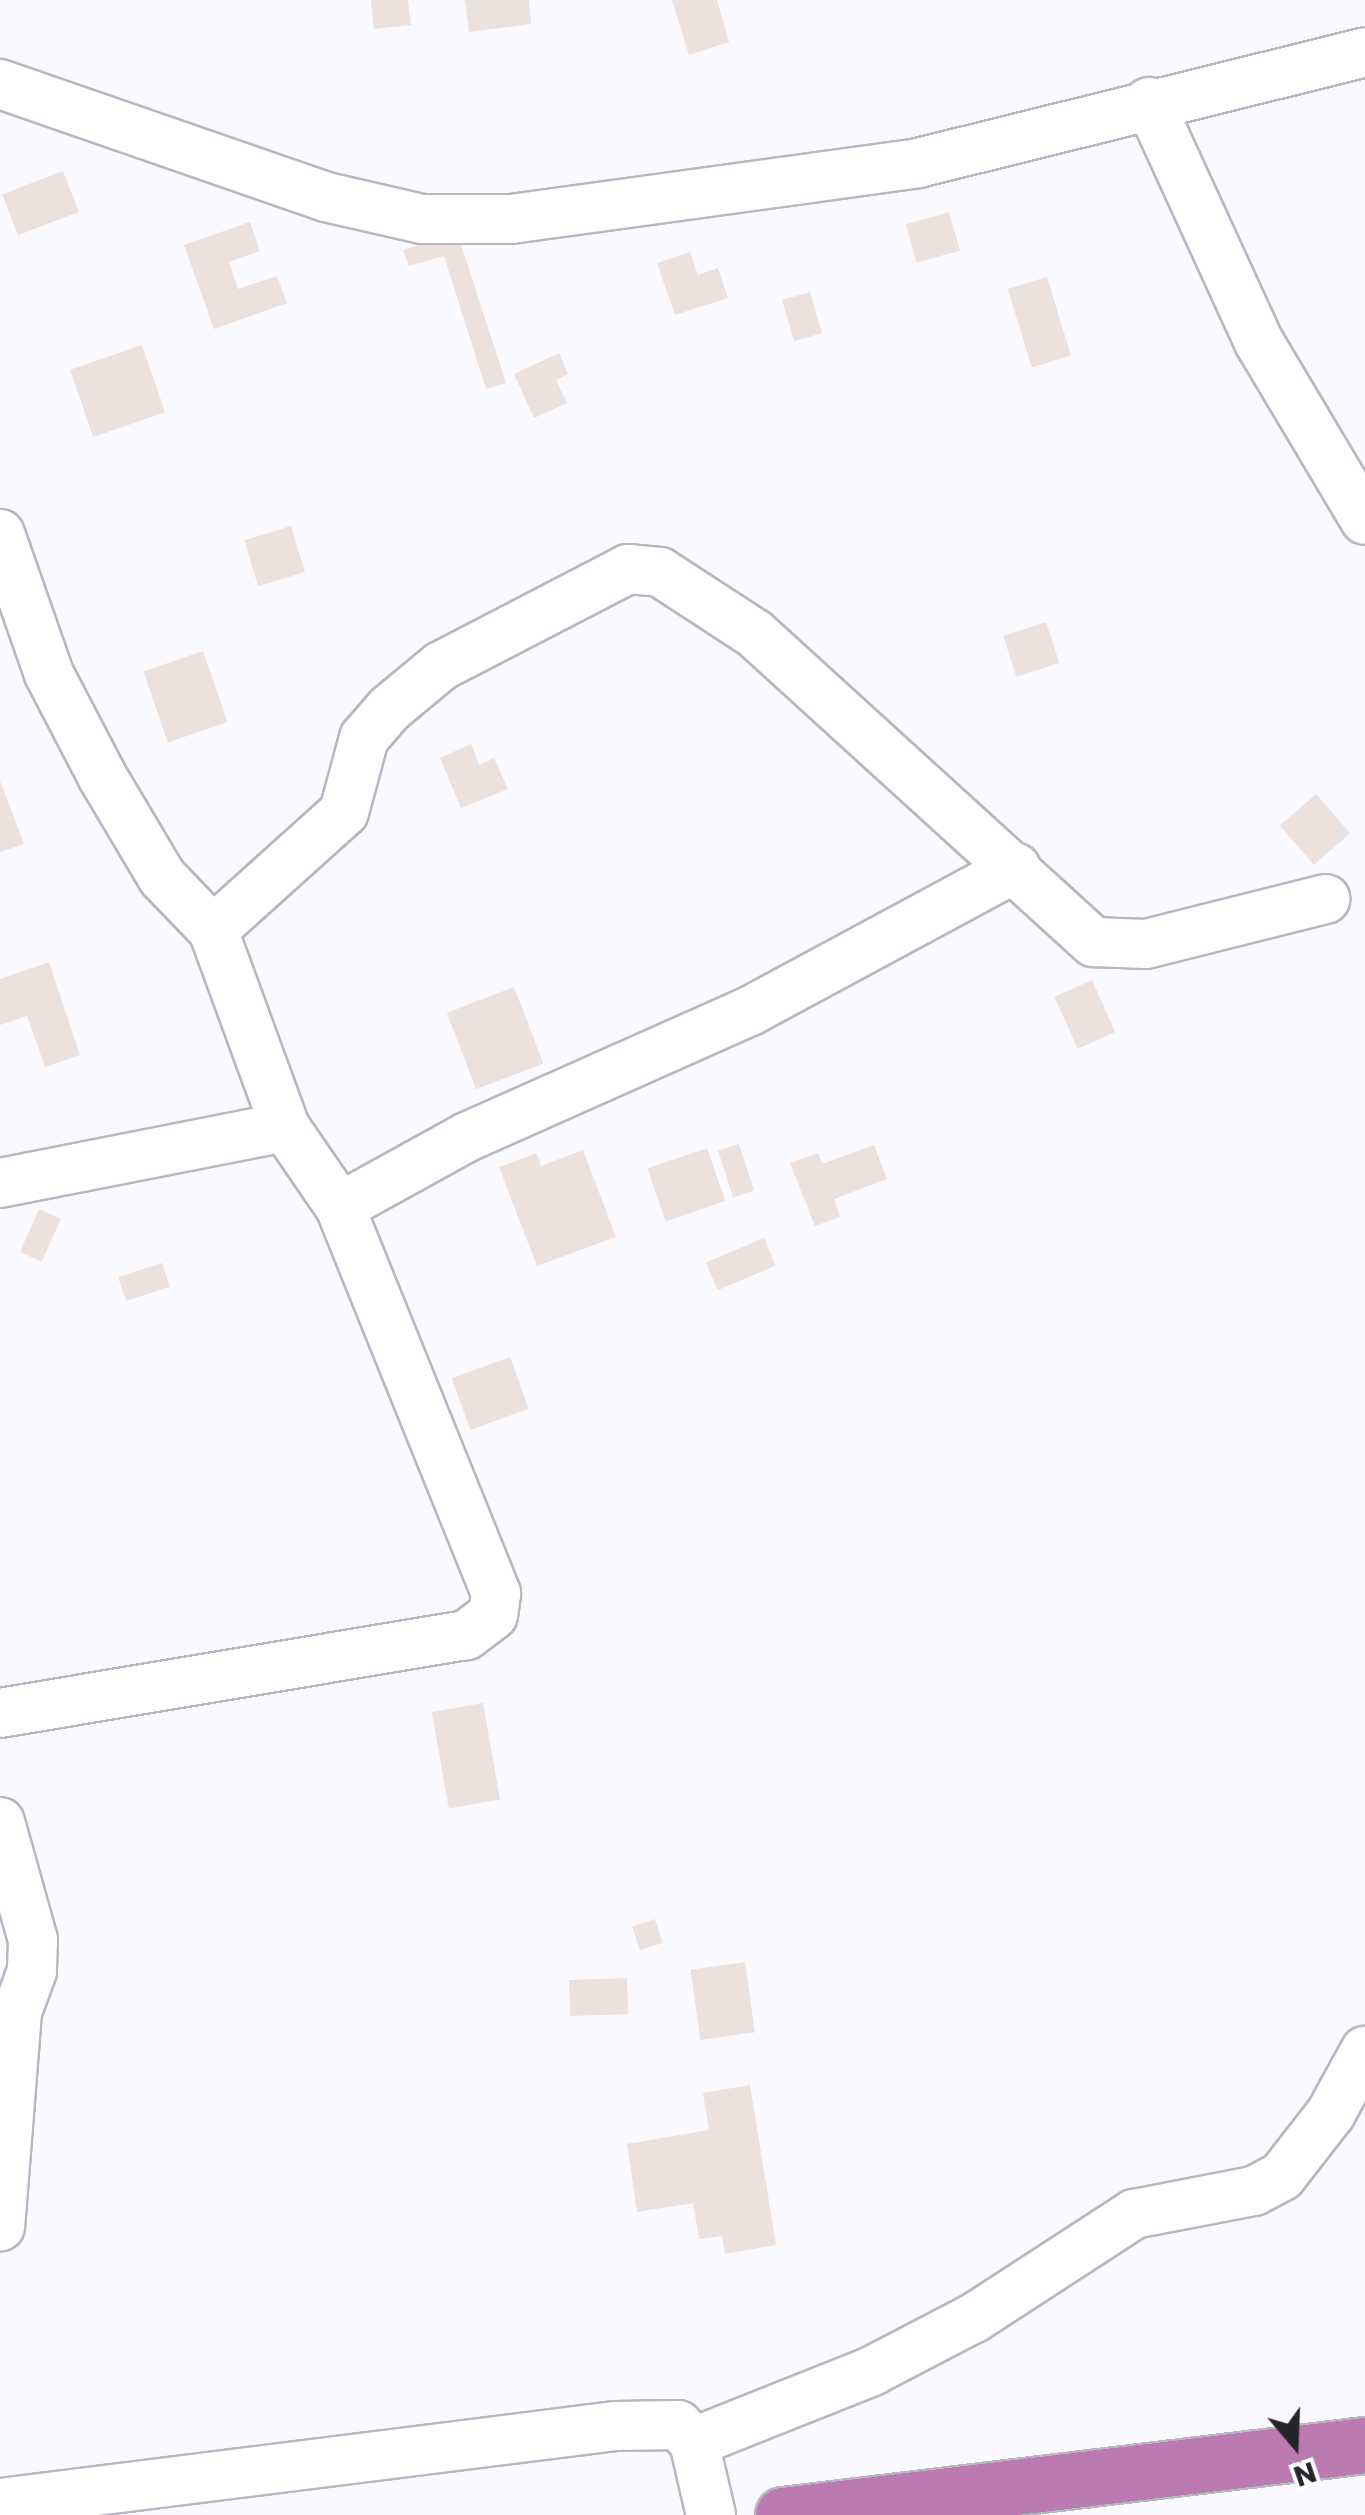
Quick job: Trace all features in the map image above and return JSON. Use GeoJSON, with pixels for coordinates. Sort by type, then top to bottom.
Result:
{"type":"FeatureCollection","features":[{"type":"Feature","properties":{"kind":"highway"},"geometry":{"type":"LineString","coordinates":[[784,2515],[1365,2446]]}},
{"type":"Feature","properties":{"kind":"street"},"geometry":{"type":"LineString","coordinates":[[0,84],[326,198],[422,219],[511,218],[710,197],[918,163],[1150,102],[1365,52]]}},
{"type":"Feature","properties":{"kind":"street"},"geometry":{"type":"LineString","coordinates":[[1150,102],[1259,342],[1365,520]]}},
{"type":"Feature","properties":{"kind":"street"},"geometry":{"type":"LineString","coordinates":[[0,534],[49,674],[102,776],[162,877],[212,930],[284,1127],[340,1207],[496,1594],[493,1614],[466,1635],[0,1713]]}},
{"type":"Feature","properties":{"kind":"street"},"geometry":{"type":"LineString","coordinates":[[212,930],[344,812],[364,738],[389,709],[441,666],[628,569],[660,572],[755,634],[1094,942],[1120,948],[1325,899]]}},
{"type":"Feature","properties":{"kind":"street"},"geometry":{"type":"LineString","coordinates":[[340,1207],[467,1137],[734,1019],[1016,868]]}},
{"type":"Feature","properties":{"kind":"street"},"geometry":{"type":"LineString","coordinates":[[0,1183],[284,1127]]}},
{"type":"Feature","properties":{"kind":"street"},"geometry":{"type":"LineString","coordinates":[[0,1822],[33,1940],[16,2012],[0,2226]]}},
{"type":"Feature","properties":{"kind":"street"},"geometry":{"type":"LineString","coordinates":[[694,2442],[872,2371],[974,2318],[1134,2214],[1254,2191],[1282,2176],[1365,2051]]}},
{"type":"Feature","properties":{"kind":"street"},"geometry":{"type":"LineString","coordinates":[[0,2503],[616,2426],[678,2425],[694,2442],[711,2515]]}},
{"type":"Feature","properties":{"kind":"building"},"geometry":{"type":"Polygon","coordinates":[[[371,0],[408,0],[411,25],[374,29],[371,0]]]}},
{"type":"Feature","properties":{"kind":"building"},"geometry":{"type":"Polygon","coordinates":[[[465,0],[529,0],[531,24],[469,32],[465,0]]]}},
{"type":"Feature","properties":{"kind":"building"},"geometry":{"type":"Polygon","coordinates":[[[672,0],[717,0],[729,42],[689,55],[672,0]]]}},
{"type":"Feature","properties":{"kind":"building"},"geometry":{"type":"Polygon","coordinates":[[[63,171],[79,212],[18,235],[2,194],[63,171]]]}},
{"type":"Feature","properties":{"kind":"building"},"geometry":{"type":"Polygon","coordinates":[[[949,212],[960,250],[917,263],[906,224],[949,212]]]}},
{"type":"Feature","properties":{"kind":"building"},"geometry":{"type":"Polygon","coordinates":[[[250,222],[260,251],[229,262],[238,289],[277,276],[287,303],[214,329],[184,245],[250,222]]]}},
{"type":"Feature","properties":{"kind":"building"},"geometry":{"type":"Polygon","coordinates":[[[457,232],[506,383],[486,389],[444,256],[409,266],[403,250],[457,232]]]}},
{"type":"Feature","properties":{"kind":"building"},"geometry":{"type":"Polygon","coordinates":[[[690,252],[698,275],[718,268],[728,298],[675,315],[657,263],[690,252]]]}},
{"type":"Feature","properties":{"kind":"building"},"geometry":{"type":"Polygon","coordinates":[[[1047,277],[1071,355],[1032,367],[1008,289],[1047,277]]]}},
{"type":"Feature","properties":{"kind":"building"},"geometry":{"type":"Polygon","coordinates":[[[810,292],[822,333],[794,341],[782,300],[810,292]]]}},
{"type":"Feature","properties":{"kind":"building"},"geometry":{"type":"Polygon","coordinates":[[[142,345],[165,412],[93,437],[70,370],[142,345]]]}},
{"type":"Feature","properties":{"kind":"building"},"geometry":{"type":"Polygon","coordinates":[[[559,353],[568,374],[556,380],[567,403],[534,418],[514,374],[559,353]]]}},
{"type":"Feature","properties":{"kind":"building"},"geometry":{"type":"Polygon","coordinates":[[[291,526],[305,572],[258,586],[244,540],[291,526]]]}},
{"type":"Feature","properties":{"kind":"building"},"geometry":{"type":"Polygon","coordinates":[[[1046,622],[1059,663],[1016,677],[1003,636],[1046,622]]]}},
{"type":"Feature","properties":{"kind":"building"},"geometry":{"type":"Polygon","coordinates":[[[203,651],[227,722],[168,742],[143,672],[203,651]]]}},
{"type":"Feature","properties":{"kind":"building"},"geometry":{"type":"Polygon","coordinates":[[[471,744],[479,765],[494,758],[508,789],[461,808],[440,758],[471,744]]]}},
{"type":"Feature","properties":{"kind":"building"},"geometry":{"type":"Polygon","coordinates":[[[0,781],[24,844],[0,852],[0,781]]]}},
{"type":"Feature","properties":{"kind":"building"},"geometry":{"type":"Polygon","coordinates":[[[1316,794],[1350,833],[1314,865],[1280,825],[1316,794]]]}},
{"type":"Feature","properties":{"kind":"building"},"geometry":{"type":"Polygon","coordinates":[[[49,962],[80,1055],[45,1067],[27,1016],[0,1025],[0,979],[49,962]]]}},
{"type":"Feature","properties":{"kind":"building"},"geometry":{"type":"Polygon","coordinates":[[[1092,980],[1115,1032],[1078,1049],[1055,997],[1092,980]]]}},
{"type":"Feature","properties":{"kind":"building"},"geometry":{"type":"Polygon","coordinates":[[[514,987],[543,1064],[476,1089],[447,1013],[514,987]]]}},
{"type":"Feature","properties":{"kind":"building"},"geometry":{"type":"Polygon","coordinates":[[[739,1144],[754,1191],[733,1197],[718,1151],[739,1144]]]}},
{"type":"Feature","properties":{"kind":"building"},"geometry":{"type":"Polygon","coordinates":[[[874,1145],[887,1179],[834,1199],[840,1217],[815,1226],[790,1163],[818,1153],[822,1164],[874,1145]]]}},
{"type":"Feature","properties":{"kind":"building"},"geometry":{"type":"Polygon","coordinates":[[[707,1148],[725,1201],[666,1221],[647,1169],[707,1148]]]}},
{"type":"Feature","properties":{"kind":"building"},"geometry":{"type":"Polygon","coordinates":[[[583,1150],[616,1237],[537,1266],[499,1167],[537,1153],[541,1166],[583,1150]]]}},
{"type":"Feature","properties":{"kind":"building"},"geometry":{"type":"Polygon","coordinates":[[[39,1209],[61,1219],[42,1262],[20,1252],[39,1209]]]}},
{"type":"Feature","properties":{"kind":"building"},"geometry":{"type":"Polygon","coordinates":[[[764,1238],[776,1266],[718,1290],[706,1263],[764,1238]]]}},
{"type":"Feature","properties":{"kind":"building"},"geometry":{"type":"Polygon","coordinates":[[[162,1263],[170,1287],[126,1301],[118,1277],[162,1263]]]}},
{"type":"Feature","properties":{"kind":"building"},"geometry":{"type":"Polygon","coordinates":[[[510,1357],[529,1409],[471,1430],[452,1378],[510,1357]]]}},
{"type":"Feature","properties":{"kind":"building"},"geometry":{"type":"Polygon","coordinates":[[[483,1703],[500,1800],[449,1809],[432,1712],[483,1703]]]}},
{"type":"Feature","properties":{"kind":"building"},"geometry":{"type":"Polygon","coordinates":[[[655,1919],[663,1943],[640,1950],[632,1926],[655,1919]]]}},
{"type":"Feature","properties":{"kind":"building"},"geometry":{"type":"Polygon","coordinates":[[[745,1962],[755,2032],[700,2040],[691,1970],[745,1962]]]}},
{"type":"Feature","properties":{"kind":"building"},"geometry":{"type":"Polygon","coordinates":[[[627,1978],[628,2014],[570,2016],[569,1980],[627,1978]]]}},
{"type":"Feature","properties":{"kind":"building"},"geometry":{"type":"Polygon","coordinates":[[[750,2085],[776,2245],[725,2254],[722,2236],[699,2239],[693,2203],[637,2212],[627,2144],[709,2130],[703,2093],[750,2085]]]}}]}
